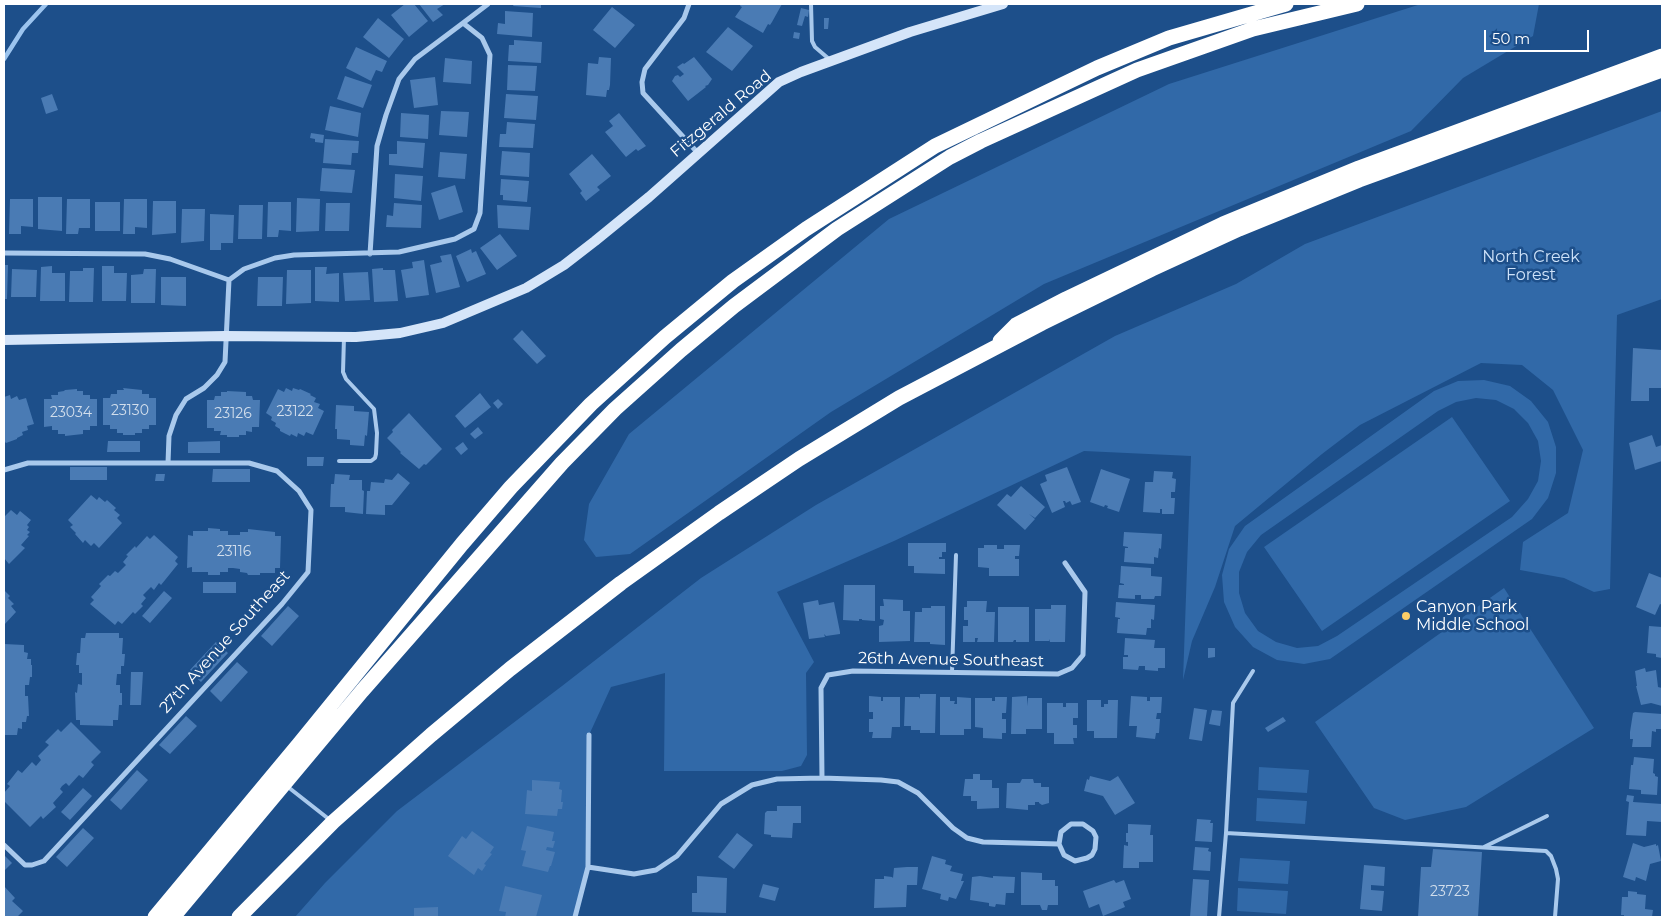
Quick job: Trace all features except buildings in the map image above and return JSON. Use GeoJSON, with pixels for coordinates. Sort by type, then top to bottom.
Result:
{"type":"FeatureCollection","features":[{"type":"Feature","properties":{"kind":"highway"},"geometry":{"type":"LineString","coordinates":[[155,917],[511,487],[591,404],[665,337],[733,281],[806,229],[935,146],[1096,68],[1169,38],[1286,4]]}},
{"type":"Feature","properties":{"kind":"highway"},"geometry":{"type":"LineString","coordinates":[[173,917],[362,691],[562,463],[615,409],[734,306],[836,229],[950,157],[981,141],[1137,70],[1316,9],[1357,4]]}},
{"type":"Feature","properties":{"kind":"highway"},"geometry":{"type":"LineString","coordinates":[[989,352],[1016,325],[1137,264],[1223,224],[1328,180],[1662,56]]}},
{"type":"Feature","properties":{"kind":"highway"},"geometry":{"type":"LineString","coordinates":[[239,917],[333,822],[431,735],[510,669],[629,578],[719,513],[799,459],[899,398],[1042,323],[1239,229],[1359,180],[1662,70]]}},
{"type":"Feature","properties":{"kind":"street"},"geometry":{"type":"LineString","coordinates":[[370,254],[377,146],[399,79],[415,59],[488,4]]}},
{"type":"Feature","properties":{"kind":"street"},"geometry":{"type":"LineString","coordinates":[[689,4],[684,18],[645,69],[642,82],[643,93],[697,152]]}},
{"type":"Feature","properties":{"kind":"street","name":"Fitzgerald Road"},"geometry":{"type":"LineString","coordinates":[[344,337],[400,333],[443,323],[526,288],[564,265],[595,241],[649,197],[697,152],[779,82],[910,32],[1003,4]]}},
{"type":"Feature","properties":{"kind":"street"},"geometry":{"type":"LineString","coordinates":[[168,463],[169,436],[176,415],[186,399],[204,388],[217,375],[225,362],[229,280],[244,269],[275,258],[294,255],[399,252],[455,239],[474,229],[480,213],[490,54],[482,38],[463,24]]}},
{"type":"Feature","properties":{"kind":"street"},"geometry":{"type":"LineString","coordinates":[[4,253],[145,254],[170,259],[229,280]]}},
{"type":"Feature","properties":{"kind":"street"},"geometry":{"type":"LineString","coordinates":[[4,340],[225,336],[344,337]]}},
{"type":"Feature","properties":{"kind":"street","name":"27th Avenue Southeast"},"geometry":{"type":"LineString","coordinates":[[4,470],[28,463],[249,463],[276,470],[299,492],[311,510],[308,572],[282,604],[44,861],[25,865],[4,845]]}},
{"type":"Feature","properties":{"kind":"street","name":"26th Avenue Southeast"},"geometry":{"type":"LineString","coordinates":[[822,778],[821,688],[828,675],[853,671],[1058,674],[1072,668],[1083,655],[1085,592],[1065,563]]}},
{"type":"Feature","properties":{"kind":"street"},"geometry":{"type":"LineString","coordinates":[[575,917],[588,867],[590,735]]}},
{"type":"Feature","properties":{"kind":"street"},"geometry":{"type":"LineString","coordinates":[[588,867],[634,874],[656,870],[677,856],[721,804],[752,785],[777,779],[822,778],[898,782],[918,793],[952,828],[967,838],[983,842],[1059,844]]}},
{"type":"Feature","properties":{"kind":"street"},"geometry":{"type":"LineString","coordinates":[[1071,824],[1083,824],[1093,831],[1096,837],[1095,849],[1087,858],[1081,861],[1075,861],[1064,855],[1059,844],[1061,832],[1071,824]]}},
{"type":"Feature","properties":{"kind":"lane"},"geometry":{"type":"LineString","coordinates":[[811,4],[812,41],[815,47],[830,61]]}},
{"type":"Feature","properties":{"kind":"lane"},"geometry":{"type":"LineString","coordinates":[[339,461],[371,461],[375,458],[377,433],[374,409],[346,379],[343,372],[344,337]]}},
{"type":"Feature","properties":{"kind":"lane"},"geometry":{"type":"LineString","coordinates":[[952,672],[956,555]]}},
{"type":"Feature","properties":{"kind":"lane"},"geometry":{"type":"LineString","coordinates":[[1219,917],[1226,833],[1233,703],[1253,671]]}},
{"type":"Feature","properties":{"kind":"lane"},"geometry":{"type":"LineString","coordinates":[[285,785],[333,822]]}},
{"type":"Feature","properties":{"kind":"lane"},"geometry":{"type":"LineString","coordinates":[[1482,848],[1547,816]]}},
{"type":"Feature","properties":{"kind":"lane"},"geometry":{"type":"LineString","coordinates":[[1226,833],[1546,851],[1551,856],[1558,879],[1555,917]]}},
{"type":"Feature","properties":{"kind":"green space"},"geometry":{"type":"Polygon","coordinates":[[[1421,4],[1539,4],[1533,36],[1463,78],[1411,131],[1044,284],[831,412],[630,554],[596,557],[584,540],[589,504],[629,434],[889,219],[1169,84],[1421,4]]]}},
{"type":"Feature","properties":{"kind":"green space","name":"North Creek Forest"},"geometry":{"type":"Polygon","coordinates":[[[1662,111],[1662,299],[1617,315],[1610,589],[1594,592],[1564,578],[1520,570],[1523,542],[1568,513],[1583,450],[1553,390],[1522,365],[1481,363],[1360,425],[1235,526],[1215,587],[1192,641],[1183,680],[1191,456],[1084,451],[894,541],[777,592],[814,662],[806,673],[807,755],[801,766],[782,771],[664,771],[665,673],[611,687],[589,735],[588,867],[575,917],[295,917],[325,883],[397,811],[701,578],[816,505],[1115,336],[1236,284],[1305,244],[1662,111]]]}},
{"type":"Feature","properties":{"kind":"green space"},"geometry":{"type":"Polygon","coordinates":[[[1484,380],[1510,386],[1531,401],[1548,422],[1556,447],[1556,473],[1548,498],[1532,519],[1330,659],[1304,664],[1277,660],[1253,647],[1235,627],[1224,602],[1222,575],[1229,549],[1245,526],[1434,391],[1458,381],[1484,380]],[[1476,398],[1456,402],[1438,411],[1261,535],[1247,552],[1239,572],[1239,593],[1245,613],[1258,631],[1276,642],[1297,648],[1318,646],[1337,636],[1512,517],[1528,499],[1538,481],[1541,461],[1538,441],[1528,423],[1514,409],[1496,400],[1476,398]]]}},
{"type":"Feature","properties":{"kind":"green space"},"geometry":{"type":"Polygon","coordinates":[[[1452,417],[1510,501],[1322,631],[1264,547],[1452,417]]]}},
{"type":"Feature","properties":{"kind":"green space"},"geometry":{"type":"Polygon","coordinates":[[[1504,588],[1594,728],[1466,807],[1405,820],[1374,808],[1315,722],[1504,588]]]}},
{"type":"Feature","properties":{"kind":"green space"},"geometry":{"type":"Polygon","coordinates":[[[1259,767],[1309,770],[1307,793],[1258,790],[1259,767]]]}},
{"type":"Feature","properties":{"kind":"green space"},"geometry":{"type":"Polygon","coordinates":[[[1257,798],[1307,801],[1305,824],[1256,821],[1257,798]]]}},
{"type":"Feature","properties":{"kind":"green space"},"geometry":{"type":"Polygon","coordinates":[[[1240,858],[1290,861],[1288,884],[1238,881],[1240,858]]]}},
{"type":"Feature","properties":{"kind":"green space"},"geometry":{"type":"Polygon","coordinates":[[[1238,888],[1288,891],[1286,914],[1237,911],[1238,888]]]}},
{"type":"Feature","properties":{"kind":"waterway"},"geometry":{"type":"LineString","coordinates":[[4,59],[23,29],[46,4]]}},
{"type":"Feature","properties":{"kind":"place","name":"Canyon Park Middle School"},"geometry":{"type":"Point","coordinates":[1406,616]}}]}
